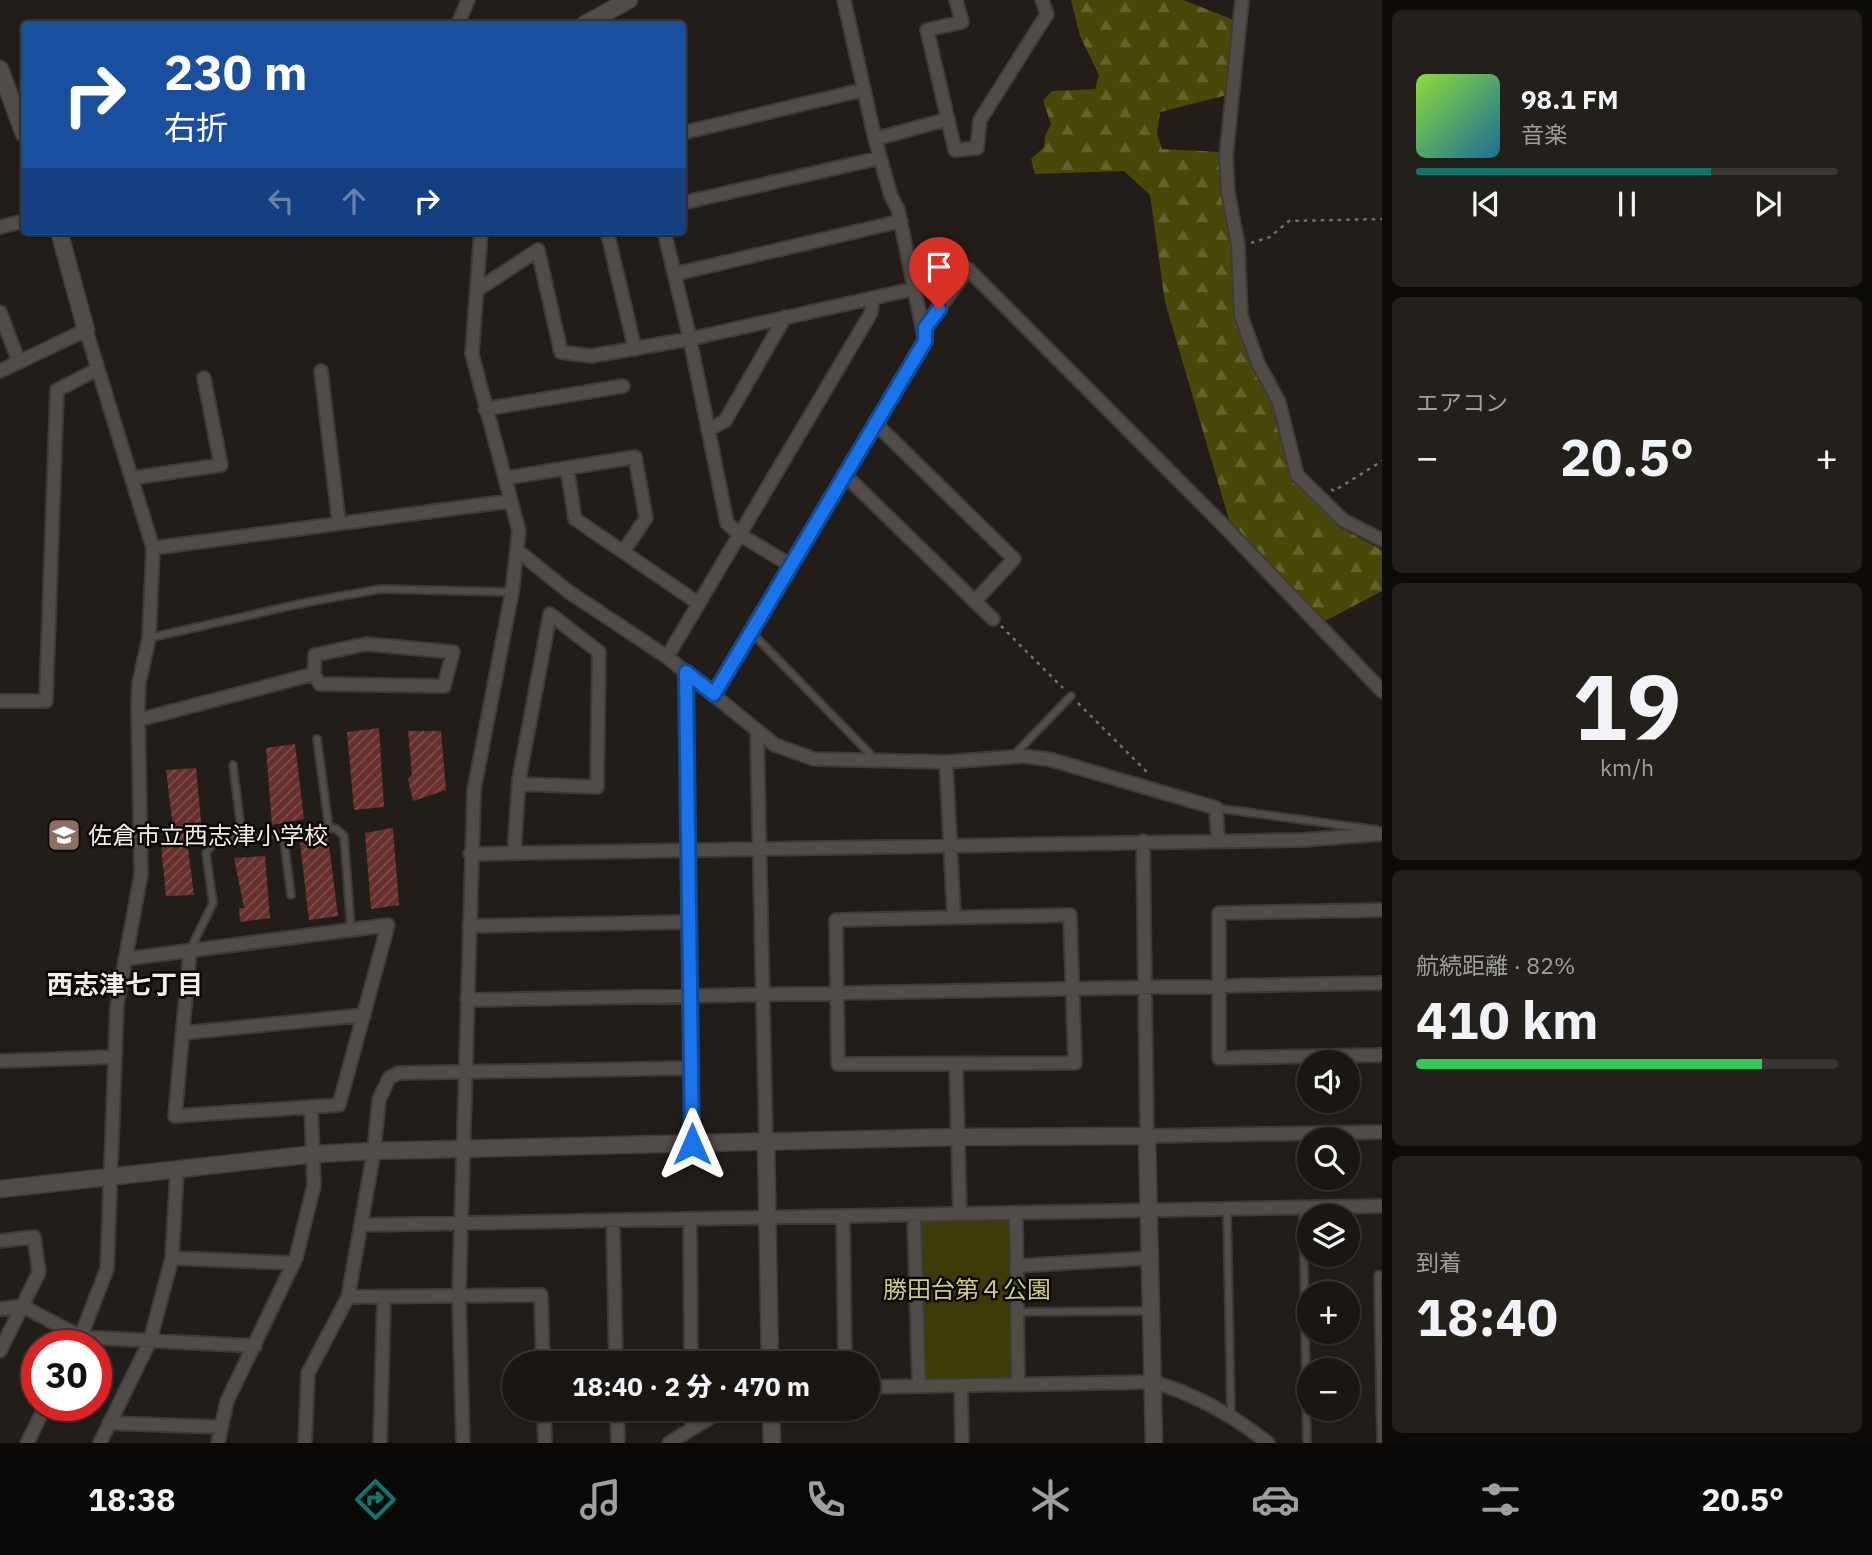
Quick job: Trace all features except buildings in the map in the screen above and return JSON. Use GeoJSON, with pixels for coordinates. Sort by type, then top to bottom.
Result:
{"type":"FeatureCollection","features":[{"type":"Feature","properties":{"kind":"street"},"geometry":{"type":"LineString","coordinates":[[459,21],[468,0]]}},
{"type":"Feature","properties":{"kind":"street"},"geometry":{"type":"LineString","coordinates":[[590,21],[629,0]]}},
{"type":"Feature","properties":{"kind":"street"},"geometry":{"type":"LineString","coordinates":[[714,694],[925,341],[925,328],[913,289],[901,221],[880,158],[862,90],[844,0]]}},
{"type":"Feature","properties":{"kind":"street"},"geometry":{"type":"LineString","coordinates":[[957,0],[962,22],[927,30],[955,150],[977,148],[980,120],[1046,14],[1042,0]]}},
{"type":"Feature","properties":{"kind":"street"},"geometry":{"type":"LineString","coordinates":[[1242,0],[1226,157],[1228,192],[1238,246],[1241,316],[1258,363],[1279,402],[1297,475],[1343,520],[1382,540]]}},
{"type":"Feature","properties":{"kind":"street"},"geometry":{"type":"LineString","coordinates":[[0,69],[21,126]]}},
{"type":"Feature","properties":{"kind":"street"},"geometry":{"type":"LineString","coordinates":[[686,132],[862,90]]}},
{"type":"Feature","properties":{"kind":"street"},"geometry":{"type":"LineString","coordinates":[[875,139],[948,119]]}},
{"type":"Feature","properties":{"kind":"street"},"geometry":{"type":"LineString","coordinates":[[686,202],[880,158]]}},
{"type":"Feature","properties":{"kind":"street"},"geometry":{"type":"LineString","coordinates":[[675,274],[901,221]]}},
{"type":"Feature","properties":{"kind":"street"},"geometry":{"type":"LineString","coordinates":[[0,227],[21,222]]}},
{"type":"Feature","properties":{"kind":"street"},"geometry":{"type":"LineString","coordinates":[[60,235],[96,370],[107,392],[153,548],[149,639],[139,683],[141,874],[117,1005],[107,1269],[84,1330]]}},
{"type":"Feature","properties":{"kind":"street"},"geometry":{"type":"LineString","coordinates":[[463,1443],[459,1296],[465,1148],[470,854],[474,790],[512,592],[519,531],[472,354],[481,235]]}},
{"type":"Feature","properties":{"kind":"street"},"geometry":{"type":"LineString","coordinates":[[608,235],[635,349]]}},
{"type":"Feature","properties":{"kind":"street"},"geometry":{"type":"LineString","coordinates":[[665,235],[690,339],[727,523],[739,534],[790,565]]}},
{"type":"Feature","properties":{"kind":"street"},"geometry":{"type":"LineString","coordinates":[[477,290],[538,250],[561,352],[591,356],[690,339],[913,289]]}},
{"type":"Feature","properties":{"kind":"street"},"geometry":{"type":"LineString","coordinates":[[925,328],[968,269],[1226,528],[1382,691]]}},
{"type":"Feature","properties":{"kind":"street"},"geometry":{"type":"LineString","coordinates":[[667,657],[871,313],[873,298]]}},
{"type":"Feature","properties":{"kind":"street"},"geometry":{"type":"LineString","coordinates":[[0,312],[19,362]]}},
{"type":"Feature","properties":{"kind":"street"},"geometry":{"type":"LineString","coordinates":[[708,430],[725,421],[785,317]]}},
{"type":"Feature","properties":{"kind":"street"},"geometry":{"type":"LineString","coordinates":[[0,371],[86,331]]}},
{"type":"Feature","properties":{"kind":"street"},"geometry":{"type":"LineString","coordinates":[[0,701],[47,701],[57,390],[96,370]]}},
{"type":"Feature","properties":{"kind":"street"},"geometry":{"type":"LineString","coordinates":[[321,371],[339,523]]}},
{"type":"Feature","properties":{"kind":"street"},"geometry":{"type":"LineString","coordinates":[[132,478],[221,465],[204,378]]}},
{"type":"Feature","properties":{"kind":"street"},"geometry":{"type":"LineString","coordinates":[[485,409],[623,386]]}},
{"type":"Feature","properties":{"kind":"street"},"geometry":{"type":"LineString","coordinates":[[875,423],[1014,559],[975,601]]}},
{"type":"Feature","properties":{"kind":"street"},"geometry":{"type":"LineString","coordinates":[[506,478],[635,457],[646,518],[623,552]]}},
{"type":"Feature","properties":{"kind":"street"},"geometry":{"type":"LineString","coordinates":[[567,468],[575,519],[698,603]]}},
{"type":"Feature","properties":{"kind":"street"},"geometry":{"type":"LineString","coordinates":[[844,474],[993,619]]}},
{"type":"Feature","properties":{"kind":"street"},"geometry":{"type":"LineString","coordinates":[[153,548],[512,501]]}},
{"type":"Feature","properties":{"kind":"street"},"geometry":{"type":"LineString","coordinates":[[518,551],[569,592],[667,657],[775,745],[814,759],[946,762],[1013,757],[1052,760],[1216,808],[1218,840]]}},
{"type":"Feature","properties":{"kind":"street"},"geometry":{"type":"LineString","coordinates":[[514,853],[519,779],[550,614],[599,652],[597,787],[519,784]]}},
{"type":"Feature","properties":{"kind":"street"},"geometry":{"type":"LineString","coordinates":[[366,644],[453,652],[444,686],[320,684],[314,674],[315,655],[366,644]]}},
{"type":"Feature","properties":{"kind":"street"},"geometry":{"type":"LineString","coordinates":[[686,672],[692,1144]]}},
{"type":"Feature","properties":{"kind":"street"},"geometry":{"type":"LineString","coordinates":[[138,720],[314,674]]}},
{"type":"Feature","properties":{"kind":"street"},"geometry":{"type":"LineString","coordinates":[[757,733],[770,1351]]}},
{"type":"Feature","properties":{"kind":"street"},"geometry":{"type":"LineString","coordinates":[[946,762],[954,917]]}},
{"type":"Feature","properties":{"kind":"street"},"geometry":{"type":"LineString","coordinates":[[470,854],[1302,840],[1382,832]]}},
{"type":"Feature","properties":{"kind":"street"},"geometry":{"type":"LineString","coordinates":[[1143,841],[1154,1443]]}},
{"type":"Feature","properties":{"kind":"street"},"geometry":{"type":"LineString","coordinates":[[1382,910],[1219,913],[1217,985],[1219,1058],[1382,1055]]}},
{"type":"Feature","properties":{"kind":"street"},"geometry":{"type":"LineString","coordinates":[[1070,915],[1073,987],[1075,1063],[838,1064],[836,920],[1070,915]]}},
{"type":"Feature","properties":{"kind":"street"},"geometry":{"type":"LineString","coordinates":[[469,926],[689,922]]}},
{"type":"Feature","properties":{"kind":"street"},"geometry":{"type":"LineString","coordinates":[[125,959],[190,950],[351,929],[388,925],[339,1105],[175,1116],[190,950]]}},
{"type":"Feature","properties":{"kind":"street"},"geometry":{"type":"LineString","coordinates":[[467,1000],[836,991],[1382,983]]}},
{"type":"Feature","properties":{"kind":"street"},"geometry":{"type":"LineString","coordinates":[[183,1033],[364,1015]]}},
{"type":"Feature","properties":{"kind":"street"},"geometry":{"type":"LineString","coordinates":[[0,1061],[114,1057]]}},
{"type":"Feature","properties":{"kind":"street"},"geometry":{"type":"LineString","coordinates":[[956,1064],[960,1214]]}},
{"type":"Feature","properties":{"kind":"street"},"geometry":{"type":"LineString","coordinates":[[305,1443],[308,1373],[348,1297],[374,1151],[379,1100],[389,1078],[398,1073],[692,1068]]}},
{"type":"Feature","properties":{"kind":"street"},"geometry":{"type":"LineString","coordinates":[[218,1443],[219,1427],[231,1391],[255,1346],[292,1264],[314,1185],[315,1154],[311,1107]]}},
{"type":"Feature","properties":{"kind":"street"},"geometry":{"type":"LineString","coordinates":[[0,1189],[315,1154],[374,1151],[956,1137],[1382,1132]]}},
{"type":"Feature","properties":{"kind":"street"},"geometry":{"type":"LineString","coordinates":[[100,1443],[150,1341],[172,1258],[177,1171]]}},
{"type":"Feature","properties":{"kind":"street"},"geometry":{"type":"LineString","coordinates":[[1360,1206],[1382,1206]]}},
{"type":"Feature","properties":{"kind":"street"},"geometry":{"type":"LineString","coordinates":[[362,1225],[1297,1207]]}},
{"type":"Feature","properties":{"kind":"street"},"geometry":{"type":"LineString","coordinates":[[1016,1214],[1018,1383]]}},
{"type":"Feature","properties":{"kind":"street"},"geometry":{"type":"LineString","coordinates":[[842,1216],[845,1351]]}},
{"type":"Feature","properties":{"kind":"street"},"geometry":{"type":"LineString","coordinates":[[914,1216],[919,1386]]}},
{"type":"Feature","properties":{"kind":"street"},"geometry":{"type":"LineString","coordinates":[[690,1219],[691,1351]]}},
{"type":"Feature","properties":{"kind":"street"},"geometry":{"type":"LineString","coordinates":[[613,1220],[616,1351]]}},
{"type":"Feature","properties":{"kind":"street"},"geometry":{"type":"LineString","coordinates":[[0,1241],[34,1237],[39,1272],[0,1351]]}},
{"type":"Feature","properties":{"kind":"street"},"geometry":{"type":"LineString","coordinates":[[172,1258],[292,1264]]}},
{"type":"Feature","properties":{"kind":"street"},"geometry":{"type":"LineString","coordinates":[[1016,1266],[1150,1258]]}},
{"type":"Feature","properties":{"kind":"street"},"geometry":{"type":"LineString","coordinates":[[348,1297],[541,1295],[543,1351]]}},
{"type":"Feature","properties":{"kind":"street"},"geometry":{"type":"LineString","coordinates":[[380,1443],[384,1298]]}},
{"type":"Feature","properties":{"kind":"street"},"geometry":{"type":"LineString","coordinates":[[0,1309],[22,1307],[59,1330]]}},
{"type":"Feature","properties":{"kind":"street"},"geometry":{"type":"LineString","coordinates":[[112,1342],[255,1346]]}},
{"type":"Feature","properties":{"kind":"street"},"geometry":{"type":"LineString","coordinates":[[880,1387],[1153,1382],[1174,1388],[1231,1416],[1268,1443]]}},
{"type":"Feature","properties":{"kind":"street"},"geometry":{"type":"LineString","coordinates":[[961,1387],[962,1443]]}},
{"type":"Feature","properties":{"kind":"street"},"geometry":{"type":"LineString","coordinates":[[27,1443],[38,1421]]}},
{"type":"Feature","properties":{"kind":"street"},"geometry":{"type":"LineString","coordinates":[[544,1421],[545,1443]]}},
{"type":"Feature","properties":{"kind":"street"},"geometry":{"type":"LineString","coordinates":[[617,1421],[618,1443]]}},
{"type":"Feature","properties":{"kind":"street"},"geometry":{"type":"LineString","coordinates":[[692,1421],[692,1428]]}},
{"type":"Feature","properties":{"kind":"street"},"geometry":{"type":"LineString","coordinates":[[669,1443],[704,1421]]}},
{"type":"Feature","properties":{"kind":"street"},"geometry":{"type":"LineString","coordinates":[[771,1421],[772,1443]]}},
{"type":"Feature","properties":{"kind":"street"},"geometry":{"type":"LineString","coordinates":[[109,1423],[219,1427]]}},
{"type":"Feature","properties":{"kind":"lane"},"geometry":{"type":"LineString","coordinates":[[149,639],[308,602],[381,589],[512,592]]}},
{"type":"Feature","properties":{"kind":"lane"},"geometry":{"type":"LineString","coordinates":[[752,633],[876,761]]}},
{"type":"Feature","properties":{"kind":"lane"},"geometry":{"type":"LineString","coordinates":[[1013,757],[1071,696]]}},
{"type":"Feature","properties":{"kind":"lane"},"geometry":{"type":"LineString","coordinates":[[317,739],[329,828]]}},
{"type":"Feature","properties":{"kind":"lane"},"geometry":{"type":"LineString","coordinates":[[233,765],[243,837]]}},
{"type":"Feature","properties":{"kind":"lane"},"geometry":{"type":"LineString","coordinates":[[1216,808],[1382,832]]}},
{"type":"Feature","properties":{"kind":"lane"},"geometry":{"type":"LineString","coordinates":[[190,950],[213,903],[206,853],[216,839],[334,828],[344,836],[351,929]]}},
{"type":"Feature","properties":{"kind":"lane"},"geometry":{"type":"LineString","coordinates":[[283,833],[291,895]]}},
{"type":"Feature","properties":{"kind":"lane"},"geometry":{"type":"LineString","coordinates":[[1227,1209],[1231,1416]]}},
{"type":"Feature","properties":{"kind":"lane"},"geometry":{"type":"LineString","coordinates":[[1304,1267],[1307,1443]]}},
{"type":"Feature","properties":{"kind":"lane"},"geometry":{"type":"LineString","coordinates":[[1381,1443],[1378,1275],[1382,1275]]}},
{"type":"Feature","properties":{"kind":"lane"},"geometry":{"type":"LineString","coordinates":[[1017,1312],[1151,1311]]}},
{"type":"Feature","properties":{"kind":"path"},"geometry":{"type":"LineString","coordinates":[[1238,246],[1270,237],[1289,221],[1382,219]]}},
{"type":"Feature","properties":{"kind":"path"},"geometry":{"type":"LineString","coordinates":[[1324,485],[1334,491],[1382,461]]}},
{"type":"Feature","properties":{"kind":"path"},"geometry":{"type":"LineString","coordinates":[[993,619],[1168,793]]}},
{"type":"Feature","properties":{"kind":"green space"},"geometry":{"type":"Polygon","coordinates":[[[1071,0],[1183,0],[1234,20],[1227,95],[1160,112],[1157,134],[1162,149],[1221,152],[1219,170],[1234,270],[1238,328],[1275,411],[1292,477],[1339,527],[1382,550],[1382,591],[1325,621],[1230,523],[1165,302],[1150,195],[1124,171],[1035,174],[1031,159],[1044,147],[1045,136],[1051,124],[1043,100],[1052,91],[1095,89],[1099,75],[1080,36],[1071,0]]]}},
{"type":"Feature","properties":{"kind":"green space","name":"勝田台第４公園"},"geometry":{"type":"Polygon","coordinates":[[[1016,1214],[1018,1383],[919,1386],[914,1216],[1016,1214]]]}},
{"type":"Feature","properties":{"kind":"place","name":"佐倉市立西志津小学校"},"geometry":{"type":"Point","coordinates":[64,835]}},
{"type":"Feature","properties":{"kind":"district","name":"西志津七丁目"},"geometry":{"type":"Point","coordinates":[125,984]}},
{"type":"Feature","properties":{"kind":"route"},"geometry":{"type":"LineString","coordinates":[[692,1144],[686,672],[714,694],[925,341],[925,328],[939,309]]}}]}
